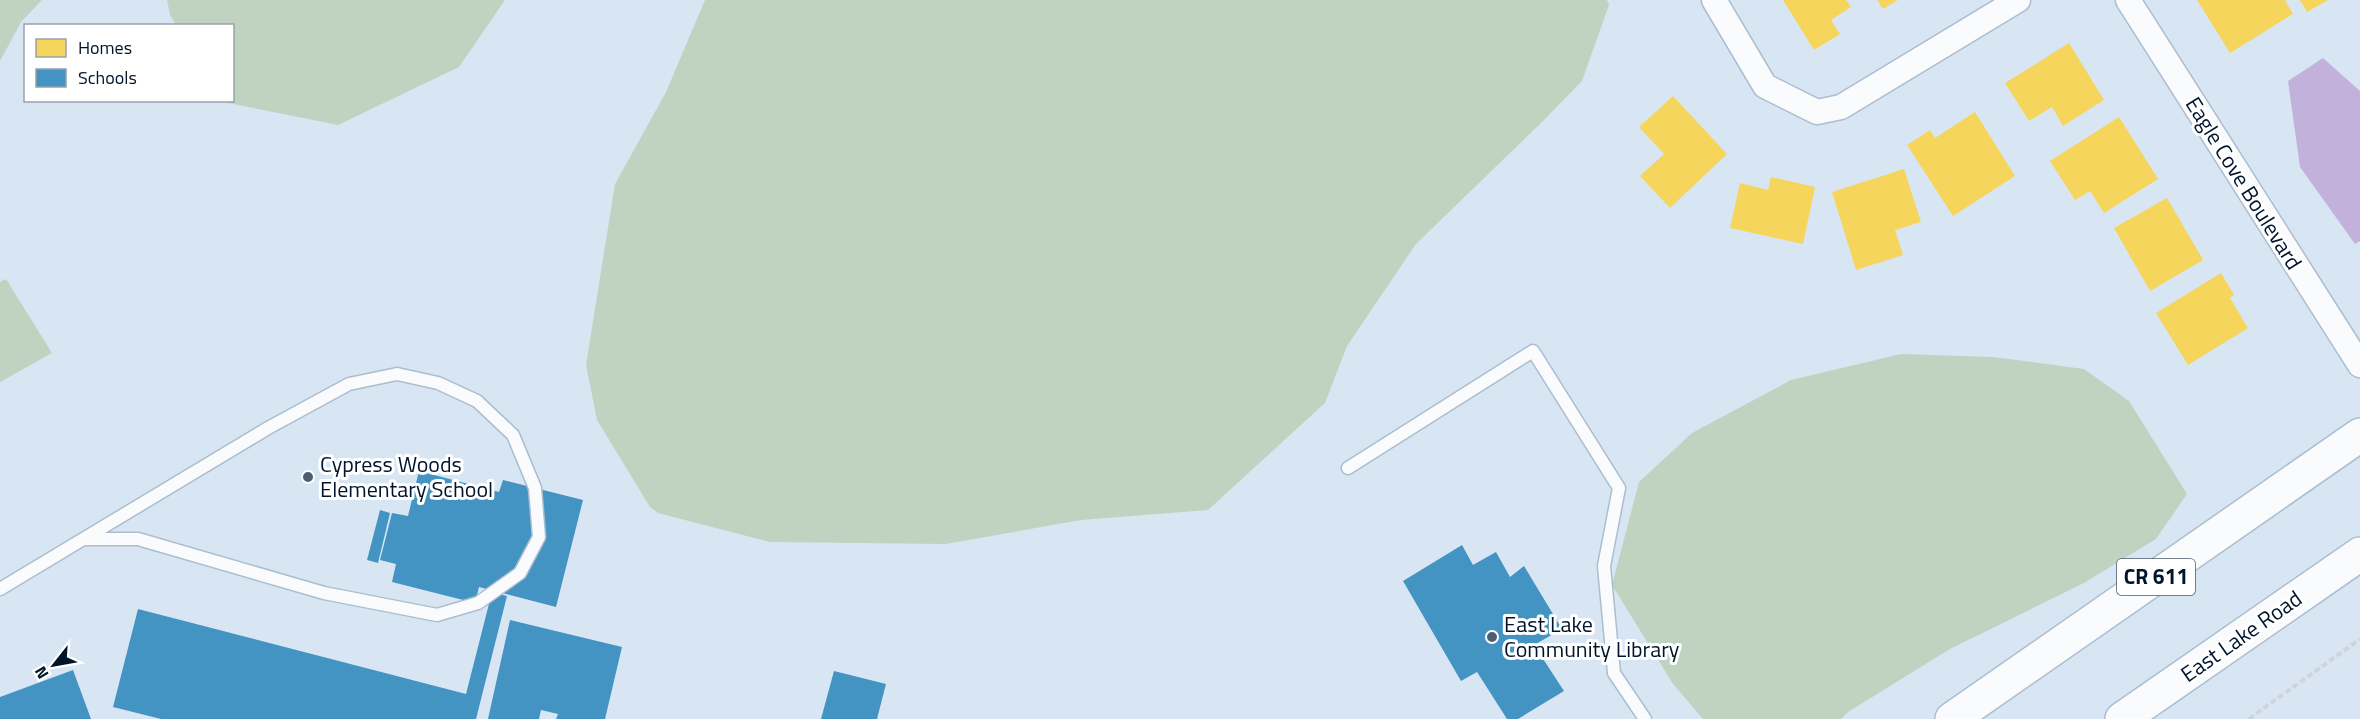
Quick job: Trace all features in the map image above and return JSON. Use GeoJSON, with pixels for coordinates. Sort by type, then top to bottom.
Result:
{"type":"FeatureCollection","features":[{"type":"Feature","properties":{"kind":"main road","name":"CR 611"},"geometry":{"type":"LineString","coordinates":[[1952,719],[2360,435]]}},
{"type":"Feature","properties":{"kind":"main road","name":"East Lake Road"},"geometry":{"type":"LineString","coordinates":[[2122,719],[2360,554]]}},
{"type":"Feature","properties":{"kind":"street"},"geometry":{"type":"LineString","coordinates":[[1714,0],[1765,86],[1817,112],[1841,107],[2018,0]]}},
{"type":"Feature","properties":{"kind":"street","name":"Eagle Cove Boulevard"},"geometry":{"type":"LineString","coordinates":[[2128,0],[2360,365]]}},
{"type":"Feature","properties":{"kind":"lane"},"geometry":{"type":"LineString","coordinates":[[1348,468],[1533,351],[1619,488],[1604,566],[1614,673],[1645,719]]}},
{"type":"Feature","properties":{"kind":"lane"},"geometry":{"type":"LineString","coordinates":[[0,589],[268,428],[349,384],[397,374],[438,383],[477,401],[513,435],[535,488],[539,537],[520,573],[478,603],[437,615],[324,593],[138,539],[84,539]]}},
{"type":"Feature","properties":{"kind":"path"},"geometry":{"type":"LineString","coordinates":[[2249,719],[2360,639]]}},
{"type":"Feature","properties":{"kind":"green space"},"geometry":{"type":"Polygon","coordinates":[[[0,0],[42,0],[21,22],[0,61],[0,0]]]}},
{"type":"Feature","properties":{"kind":"green space"},"geometry":{"type":"Polygon","coordinates":[[[167,0],[505,0],[459,67],[338,125],[223,102],[234,102],[234,24],[175,24],[170,15],[167,0]]]}},
{"type":"Feature","properties":{"kind":"green space"},"geometry":{"type":"Polygon","coordinates":[[[705,0],[1607,0],[1609,5],[1582,81],[1416,244],[1347,346],[1325,403],[1208,510],[1081,520],[946,544],[770,542],[658,513],[650,507],[597,420],[586,365],[615,184],[666,92],[705,0]]]}},
{"type":"Feature","properties":{"kind":"green space"},"geometry":{"type":"Polygon","coordinates":[[[6,279],[52,353],[0,382],[0,282],[6,279]]]}},
{"type":"Feature","properties":{"kind":"green space"},"geometry":{"type":"Polygon","coordinates":[[[1901,354],[1994,357],[2084,369],[2129,401],[2187,494],[2156,539],[2084,583],[1950,649],[1848,712],[1841,719],[1703,719],[1673,684],[1612,585],[1639,482],[1692,433],[1791,380],[1901,354]]]}},
{"type":"Feature","properties":{"kind":"shaded area"},"geometry":{"type":"Polygon","coordinates":[[[2323,58],[2360,91],[2360,241],[2355,244],[2300,167],[2288,81],[2323,58]]]}},
{"type":"Feature","properties":{"kind":"building: Homes"},"geometry":{"type":"Polygon","coordinates":[[[1783,0],[1846,0],[1851,7],[1831,20],[1840,34],[1814,50],[1783,0]]]}},
{"type":"Feature","properties":{"kind":"building: Homes"},"geometry":{"type":"Polygon","coordinates":[[[1877,0],[1898,0],[1883,9],[1877,0]]]}},
{"type":"Feature","properties":{"kind":"building: Homes"},"geometry":{"type":"Polygon","coordinates":[[[2197,0],[2285,0],[2293,14],[2230,53],[2197,0]]]}},
{"type":"Feature","properties":{"kind":"building: Homes"},"geometry":{"type":"Polygon","coordinates":[[[2300,0],[2328,0],[2307,12],[2300,0]]]}},
{"type":"Feature","properties":{"kind":"building: Homes"},"geometry":{"type":"Polygon","coordinates":[[[2069,43],[2104,100],[2063,126],[2052,107],[2029,121],[2005,83],[2069,43]]]}},
{"type":"Feature","properties":{"kind":"building: Homes"},"geometry":{"type":"Polygon","coordinates":[[[1673,96],[1727,154],[1670,208],[1640,176],[1664,154],[1639,127],[1673,96]]]}},
{"type":"Feature","properties":{"kind":"building: Homes"},"geometry":{"type":"Polygon","coordinates":[[[1975,112],[2015,176],[1953,216],[1907,145],[1930,130],[1935,138],[1975,112]]]}},
{"type":"Feature","properties":{"kind":"building: Homes"},"geometry":{"type":"Polygon","coordinates":[[[2119,117],[2158,179],[2104,213],[2090,191],[2075,200],[2050,161],[2119,117]]]}},
{"type":"Feature","properties":{"kind":"building: Homes"},"geometry":{"type":"Polygon","coordinates":[[[1904,169],[1921,222],[1895,230],[1903,255],[1856,270],[1832,192],[1904,169]]]}},
{"type":"Feature","properties":{"kind":"building: Homes"},"geometry":{"type":"Polygon","coordinates":[[[1771,177],[1815,187],[1803,244],[1730,228],[1740,183],[1768,190],[1771,177]]]}},
{"type":"Feature","properties":{"kind":"building: Homes"},"geometry":{"type":"Polygon","coordinates":[[[2167,198],[2203,260],[2150,291],[2114,228],[2167,198]]]}},
{"type":"Feature","properties":{"kind":"building: Homes"},"geometry":{"type":"Polygon","coordinates":[[[2221,273],[2234,295],[2230,298],[2248,328],[2188,365],[2156,313],[2221,273]]]}},
{"type":"Feature","properties":{"kind":"building: Schools"},"geometry":{"type":"Polygon","coordinates":[[[419,471],[499,492],[503,480],[583,500],[556,607],[479,587],[475,603],[392,582],[396,564],[380,560],[392,513],[408,516],[419,471]]]}},
{"type":"Feature","properties":{"kind":"building: Schools"},"geometry":{"type":"Polygon","coordinates":[[[380,510],[390,513],[378,563],[367,560],[380,510]]]}},
{"type":"Feature","properties":{"kind":"building: Schools","name":"East Lake Community Library"},"geometry":{"type":"Polygon","coordinates":[[[1462,545],[1473,565],[1496,552],[1510,577],[1524,566],[1562,629],[1534,645],[1564,691],[1518,719],[1507,719],[1477,672],[1461,681],[1403,581],[1462,545]]]}},
{"type":"Feature","properties":{"kind":"building: Schools"},"geometry":{"type":"Polygon","coordinates":[[[492,592],[507,596],[476,719],[161,719],[113,707],[138,609],[466,694],[492,592]]]}},
{"type":"Feature","properties":{"kind":"building: Schools"},"geometry":{"type":"Polygon","coordinates":[[[510,620],[622,647],[605,719],[556,719],[558,714],[541,710],[539,719],[488,719],[510,620]]]}},
{"type":"Feature","properties":{"kind":"building: Schools"},"geometry":{"type":"Polygon","coordinates":[[[73,670],[91,719],[0,719],[0,697],[73,670]]]}},
{"type":"Feature","properties":{"kind":"building: Schools"},"geometry":{"type":"Polygon","coordinates":[[[834,671],[886,684],[877,719],[821,719],[834,671]]]}},
{"type":"Feature","properties":{"kind":"place","name":"Cypress Woods Elementary School"},"geometry":{"type":"Point","coordinates":[308,477]}},
{"type":"Feature","properties":{"kind":"place","name":"East Lake Community Library"},"geometry":{"type":"Point","coordinates":[1492,637]}}]}
